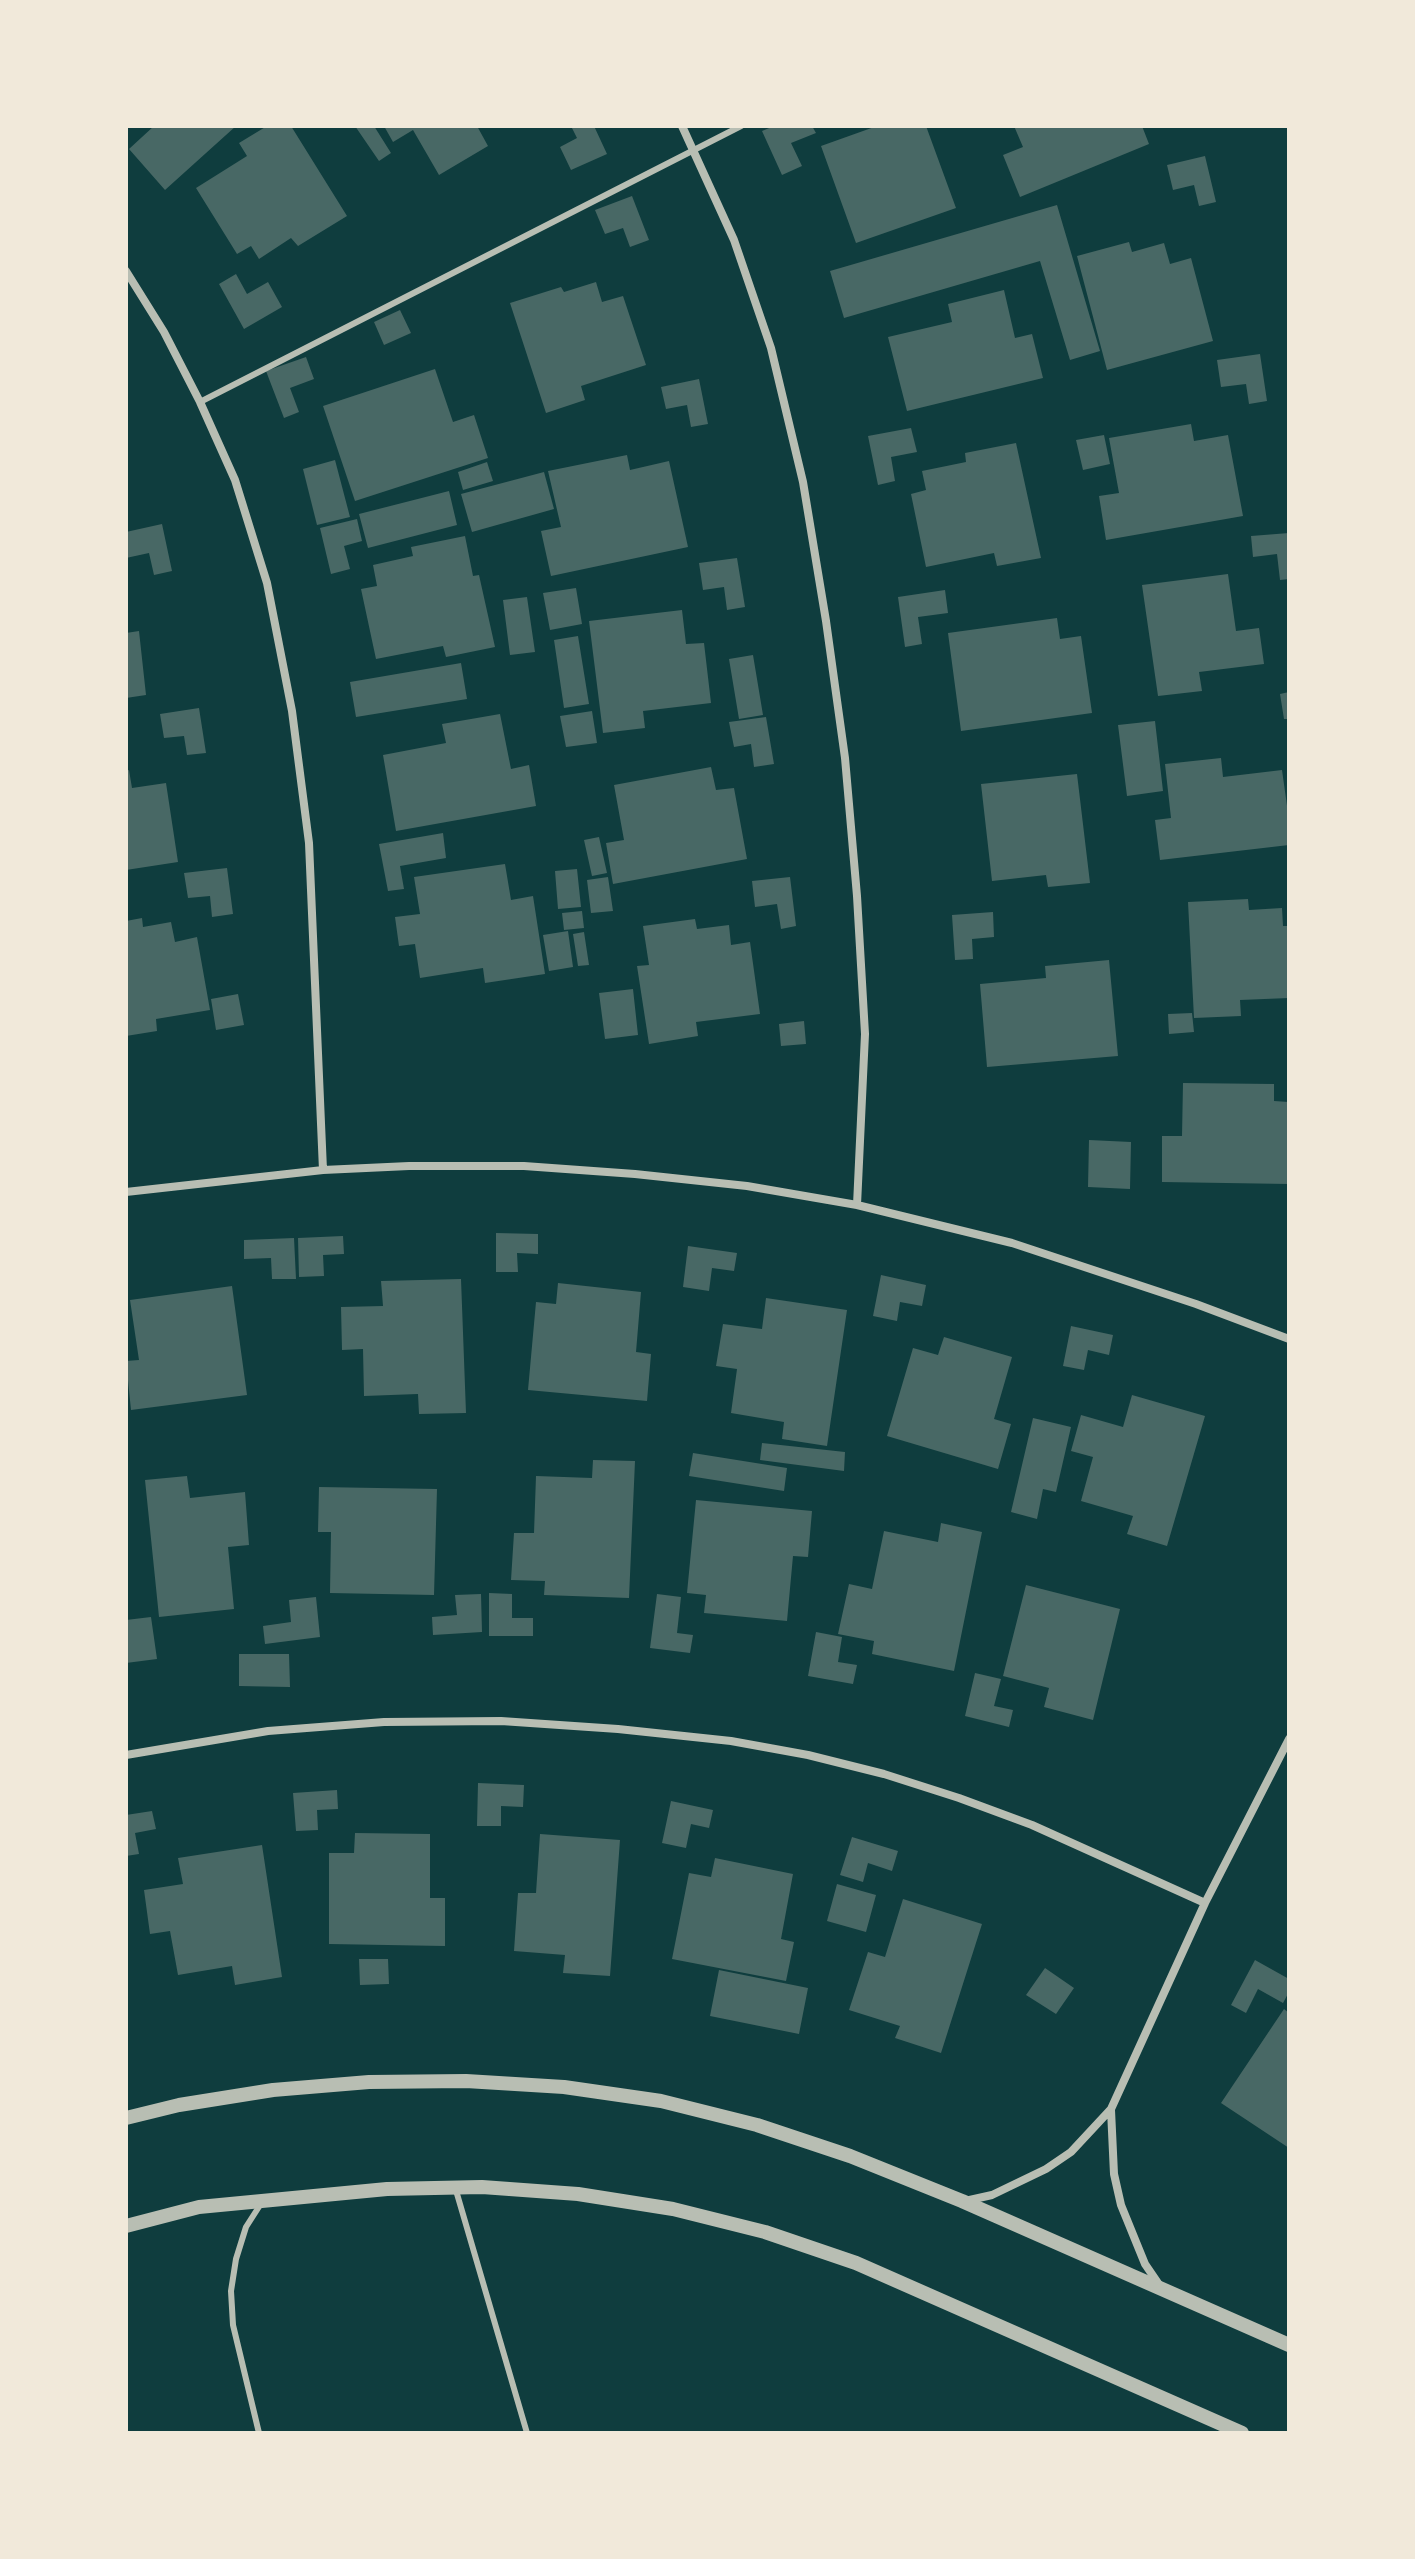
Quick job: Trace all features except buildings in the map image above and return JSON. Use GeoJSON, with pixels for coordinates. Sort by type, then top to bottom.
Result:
{"type":"FeatureCollection","features":[{"type":"Feature","properties":{"kind":"street"},"geometry":{"type":"LineString","coordinates":[[682,126],[734,240],[771,348],[803,482],[826,621],[845,758],[865,1034],[857,1205]]}},
{"type":"Feature","properties":{"kind":"street"},"geometry":{"type":"LineString","coordinates":[[126,271],[164,332],[200,402],[235,480],[267,583],[292,711],[309,843],[323,1170]]}},
{"type":"Feature","properties":{"kind":"street"},"geometry":{"type":"LineString","coordinates":[[126,1192],[323,1170],[409,1166],[540,1167],[747,1186],[857,1205],[1012,1243],[1196,1304],[1289,1339]]}},
{"type":"Feature","properties":{"kind":"street"},"geometry":{"type":"LineString","coordinates":[[126,1755],[268,1731],[384,1722],[501,1721],[731,1741],[808,1755],[884,1774],[959,1798],[1032,1825],[1205,1903]]}},
{"type":"Feature","properties":{"kind":"street"},"geometry":{"type":"LineString","coordinates":[[962,2201],[992,2195],[1046,2169],[1071,2152],[1111,2109],[1205,1903],[1289,1739]]}},
{"type":"Feature","properties":{"kind":"street"},"geometry":{"type":"LineString","coordinates":[[126,2118],[179,2105],[273,2090],[369,2082],[466,2081],[564,2087],[661,2101],[757,2125],[850,2156],[962,2201],[1289,2345]]}},
{"type":"Feature","properties":{"kind":"street"},"geometry":{"type":"LineString","coordinates":[[1111,2109],[1114,2174],[1121,2205],[1145,2264],[1163,2291]]}},
{"type":"Feature","properties":{"kind":"street"},"geometry":{"type":"LineString","coordinates":[[126,2226],[199,2207],[387,2189],[482,2187],[578,2194],[673,2209],[765,2232],[856,2263],[1242,2433]]}},
{"type":"Feature","properties":{"kind":"lane"},"geometry":{"type":"LineString","coordinates":[[200,402],[741,126]]}},
{"type":"Feature","properties":{"kind":"lane"},"geometry":{"type":"LineString","coordinates":[[455,2187],[527,2433]]}},
{"type":"Feature","properties":{"kind":"lane"},"geometry":{"type":"LineString","coordinates":[[259,2433],[233,2325],[231,2291],[236,2259],[246,2227],[264,2199]]}}]}
